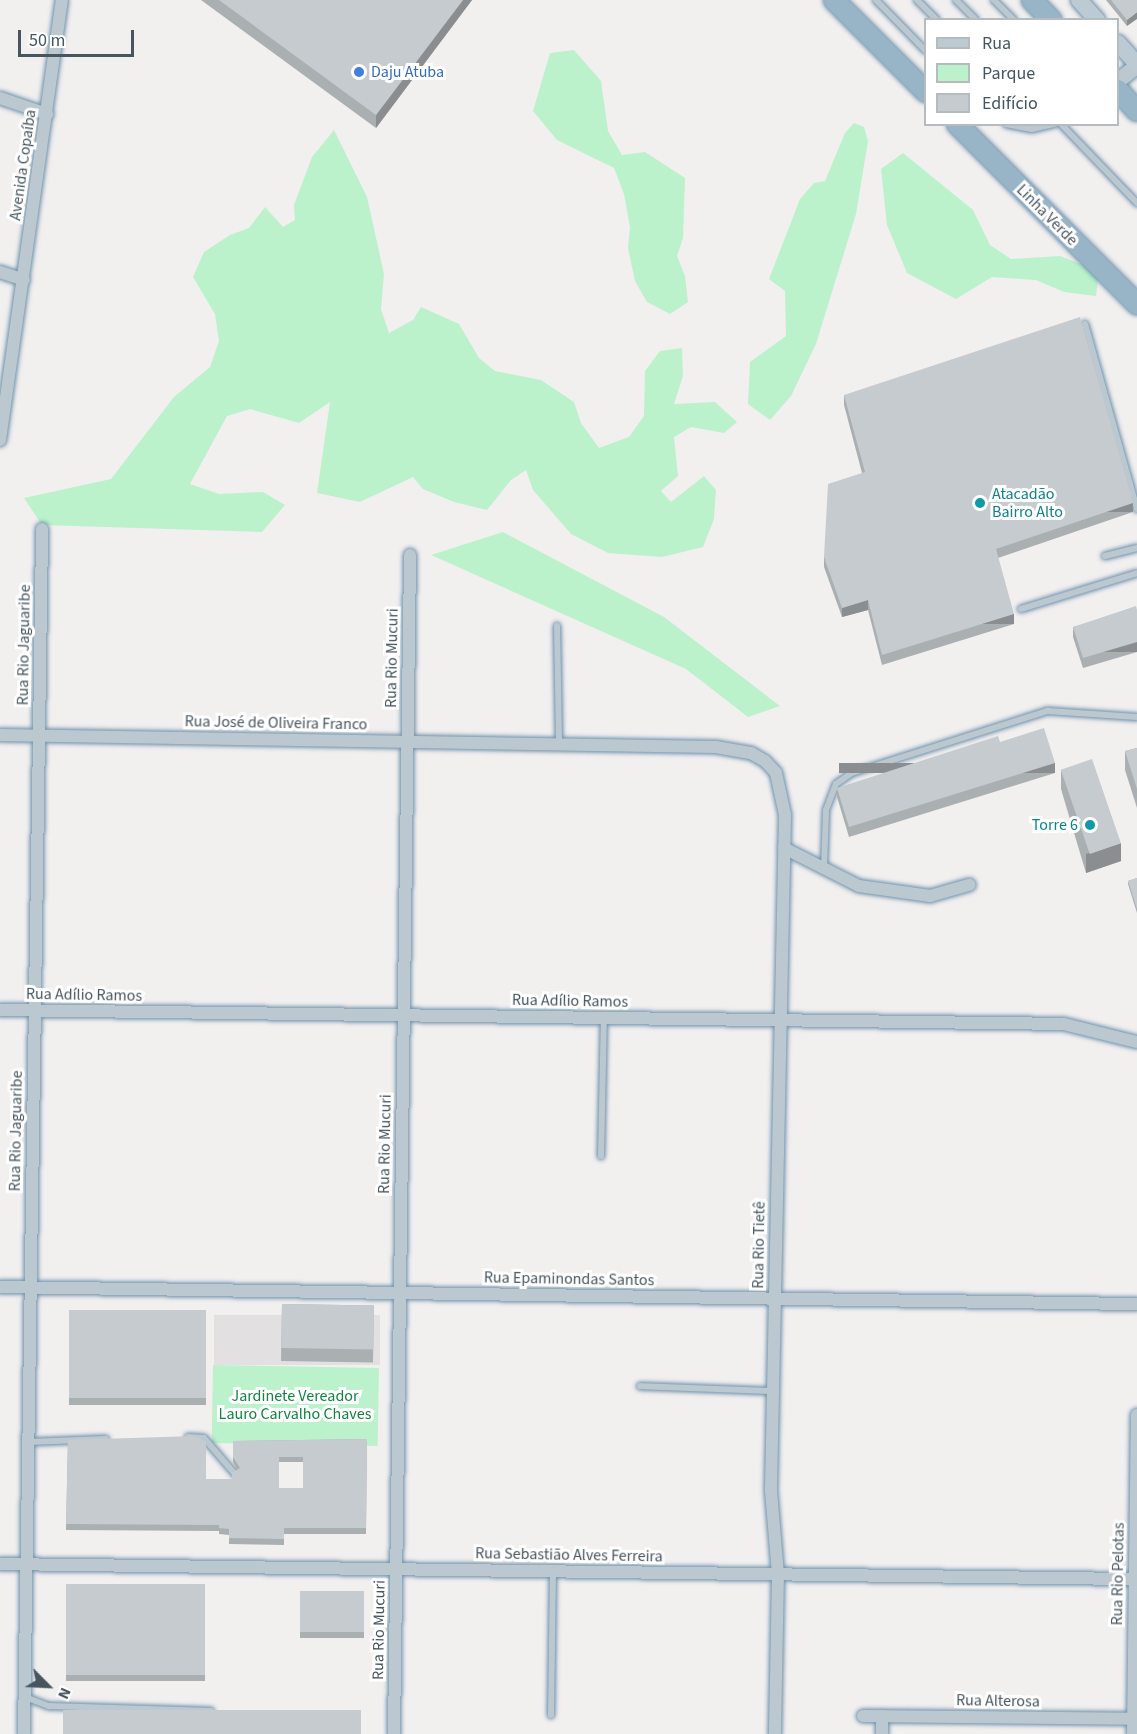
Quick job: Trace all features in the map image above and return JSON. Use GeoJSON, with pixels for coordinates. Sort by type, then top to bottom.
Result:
{"type":"FeatureCollection","features":[{"type":"Feature","properties":{"kind":"highway"},"geometry":{"type":"LineString","coordinates":[[834,0],[924,90]]}},
{"type":"Feature","properties":{"kind":"highway"},"geometry":{"type":"LineString","coordinates":[[1032,0],[1049,18]]}},
{"type":"Feature","properties":{"kind":"highway"},"geometry":{"type":"LineString","coordinates":[[1119,91],[1137,111]]}},
{"type":"Feature","properties":{"kind":"highway","name":"Linha Verde"},"geometry":{"type":"LineString","coordinates":[[959,126],[1137,304]]}},
{"type":"Feature","properties":{"kind":"main road"},"geometry":{"type":"LineString","coordinates":[[1079,0],[1095,18]]}},
{"type":"Feature","properties":{"kind":"main road"},"geometry":{"type":"LineString","coordinates":[[1119,43],[1137,65]]}},
{"type":"Feature","properties":{"kind":"street","name":"Avenida Copaíba"},"geometry":{"type":"LineString","coordinates":[[1,441],[62,0]]}},
{"type":"Feature","properties":{"kind":"street"},"geometry":{"type":"LineString","coordinates":[[1119,79],[1137,65]]}},
{"type":"Feature","properties":{"kind":"street"},"geometry":{"type":"LineString","coordinates":[[0,98],[47,114]]}},
{"type":"Feature","properties":{"kind":"street"},"geometry":{"type":"LineString","coordinates":[[0,272],[24,280]]}},
{"type":"Feature","properties":{"kind":"street","name":"Rua Rio Jaguaribe"},"geometry":{"type":"LineString","coordinates":[[24,1734],[42,529]]}},
{"type":"Feature","properties":{"kind":"street","name":"Rua Rio Mucuri"},"geometry":{"type":"LineString","coordinates":[[394,1734],[410,555]]}},
{"type":"Feature","properties":{"kind":"street","name":"Rua José de Oliveira Franco"},"geometry":{"type":"LineString","coordinates":[[0,735],[716,747],[751,753],[765,761]]}},
{"type":"Feature","properties":{"kind":"street","name":"Rua Rio Tietê"},"geometry":{"type":"LineString","coordinates":[[765,761],[776,773],[784,799],[771,1513],[778,1574],[775,1734]]}},
{"type":"Feature","properties":{"kind":"street"},"geometry":{"type":"LineString","coordinates":[[784,848],[859,886],[930,896],[969,885]]}},
{"type":"Feature","properties":{"kind":"street","name":"Rua Adílio Ramos"},"geometry":{"type":"LineString","coordinates":[[0,1010],[1064,1024],[1137,1042]]}},
{"type":"Feature","properties":{"kind":"street","name":"Rua Epaminondas Santos"},"geometry":{"type":"LineString","coordinates":[[0,1287],[1137,1304]]}},
{"type":"Feature","properties":{"kind":"street","name":"Rua Rio Pelotas"},"geometry":{"type":"LineString","coordinates":[[1132,1734],[1137,1415]]}},
{"type":"Feature","properties":{"kind":"street","name":"Rua Sebastião Alves Ferreira"},"geometry":{"type":"LineString","coordinates":[[0,1564],[1136,1579]]}},
{"type":"Feature","properties":{"kind":"street","name":"Rua Alterosa"},"geometry":{"type":"LineString","coordinates":[[863,1716],[1133,1719]]}},
{"type":"Feature","properties":{"kind":"street"},"geometry":{"type":"LineString","coordinates":[[882,1716],[882,1734]]}},
{"type":"Feature","properties":{"kind":"lane"},"geometry":{"type":"LineString","coordinates":[[876,0],[924,49]]}},
{"type":"Feature","properties":{"kind":"lane"},"geometry":{"type":"LineString","coordinates":[[917,0],[935,18]]}},
{"type":"Feature","properties":{"kind":"lane"},"geometry":{"type":"LineString","coordinates":[[956,0],[974,18]]}},
{"type":"Feature","properties":{"kind":"lane"},"geometry":{"type":"LineString","coordinates":[[994,0],[1012,18]]}},
{"type":"Feature","properties":{"kind":"lane"},"geometry":{"type":"LineString","coordinates":[[1016,126],[1032,129],[1045,126]]}},
{"type":"Feature","properties":{"kind":"lane"},"geometry":{"type":"LineString","coordinates":[[1063,126],[1137,203]]}},
{"type":"Feature","properties":{"kind":"lane"},"geometry":{"type":"LineString","coordinates":[[1085,324],[1137,508]]}},
{"type":"Feature","properties":{"kind":"lane"},"geometry":{"type":"LineString","coordinates":[[1128,478],[1137,474]]}},
{"type":"Feature","properties":{"kind":"lane"},"geometry":{"type":"LineString","coordinates":[[1105,556],[1137,548]]}},
{"type":"Feature","properties":{"kind":"lane"},"geometry":{"type":"LineString","coordinates":[[1021,609],[1137,573]]}},
{"type":"Feature","properties":{"kind":"lane"},"geometry":{"type":"LineString","coordinates":[[557,626],[559,744]]}},
{"type":"Feature","properties":{"kind":"lane"},"geometry":{"type":"LineString","coordinates":[[824,868],[826,810],[836,784],[852,773],[1047,711],[1137,717]]}},
{"type":"Feature","properties":{"kind":"lane"},"geometry":{"type":"LineString","coordinates":[[602,1156],[604,1018]]}},
{"type":"Feature","properties":{"kind":"lane"},"geometry":{"type":"LineString","coordinates":[[640,1386],[773,1392]]}},
{"type":"Feature","properties":{"kind":"lane"},"geometry":{"type":"LineString","coordinates":[[184,1437],[204,1438],[235,1474]]}},
{"type":"Feature","properties":{"kind":"lane"},"geometry":{"type":"LineString","coordinates":[[28,1442],[113,1439]]}},
{"type":"Feature","properties":{"kind":"lane"},"geometry":{"type":"LineString","coordinates":[[551,1714],[553,1571]]}},
{"type":"Feature","properties":{"kind":"lane"},"geometry":{"type":"LineString","coordinates":[[25,1697],[48,1706],[224,1711]]}},
{"type":"Feature","properties":{"kind":"shaded area"},"geometry":{"type":"Polygon","coordinates":[[[214,1315],[380,1315],[380,1365],[214,1365],[214,1315]]]}},
{"type":"Feature","properties":{"kind":"green space"},"geometry":{"type":"Polygon","coordinates":[[[574,50],[601,81],[608,131],[622,155],[645,152],[685,178],[683,238],[677,256],[685,276],[688,302],[670,314],[647,302],[635,281],[628,248],[630,227],[624,194],[614,168],[557,140],[533,111],[550,53],[574,50]]]}},
{"type":"Feature","properties":{"kind":"green space"},"geometry":{"type":"Polygon","coordinates":[[[854,123],[864,127],[868,141],[856,214],[816,344],[791,396],[770,420],[748,404],[750,362],[786,336],[785,291],[769,279],[800,199],[814,183],[825,181],[845,133],[854,123]]]}},
{"type":"Feature","properties":{"kind":"green space"},"geometry":{"type":"Polygon","coordinates":[[[334,130],[367,197],[384,274],[381,309],[389,333],[413,320],[421,307],[459,324],[479,358],[495,371],[541,380],[574,402],[581,423],[599,448],[629,437],[644,416],[645,371],[660,351],[682,348],[683,376],[674,404],[715,402],[737,422],[724,433],[691,427],[674,437],[678,476],[661,491],[671,502],[704,476],[716,490],[714,519],[703,547],[662,557],[608,553],[571,534],[533,490],[526,470],[511,480],[487,510],[454,502],[423,489],[413,477],[360,502],[317,493],[330,402],[299,423],[250,409],[227,416],[190,484],[219,494],[263,492],[285,505],[262,532],[42,525],[24,498],[111,479],[174,397],[210,367],[219,341],[215,314],[193,277],[204,252],[230,235],[249,228],[265,207],[283,227],[295,220],[294,205],[312,157],[334,130]]]}},
{"type":"Feature","properties":{"kind":"green space"},"geometry":{"type":"Polygon","coordinates":[[[903,153],[973,210],[990,245],[1011,259],[1060,256],[1099,271],[1096,296],[1064,292],[1036,280],[992,277],[956,299],[907,273],[887,225],[881,169],[903,153]]]}},
{"type":"Feature","properties":{"kind":"green space"},"geometry":{"type":"Polygon","coordinates":[[[503,532],[664,617],[780,706],[748,717],[686,669],[431,555],[503,532]]]}},
{"type":"Feature","properties":{"kind":"green space","name":"Jardinete Vereador Lauro Carvalho Chaves"},"geometry":{"type":"Polygon","coordinates":[[[213,1365],[379,1368],[378,1446],[212,1443],[213,1365]]]}},
{"type":"Feature","properties":{"kind":"building","name":"Daju Atuba"},"geometry":{"type":"Polygon","coordinates":[[[219,0],[463,0],[376,115],[219,0]]]}},
{"type":"Feature","properties":{"kind":"building"},"geometry":{"type":"Polygon","coordinates":[[[1111,0],[1137,0],[1137,12],[1127,20],[1111,0]]]}},
{"type":"Feature","properties":{"kind":"building","name":"Atacadão Bairro Alto"},"geometry":{"type":"Polygon","coordinates":[[[1080,317],[1133,503],[996,549],[1014,614],[882,655],[868,600],[842,608],[824,557],[828,484],[865,472],[844,395],[1080,317]]]}},
{"type":"Feature","properties":{"kind":"building"},"geometry":{"type":"Polygon","coordinates":[[[1136,606],[1137,642],[1083,658],[1073,627],[1136,606]]]}},
{"type":"Feature","properties":{"kind":"building"},"geometry":{"type":"Polygon","coordinates":[[[1044,728],[1055,763],[849,827],[837,788],[998,736],[1000,742],[1044,728]]]}},
{"type":"Feature","properties":{"kind":"building"},"geometry":{"type":"Polygon","coordinates":[[[1137,748],[1137,789],[1125,751],[1137,748]]]}},
{"type":"Feature","properties":{"kind":"building","name":"Torre 6"},"geometry":{"type":"Polygon","coordinates":[[[1092,759],[1121,843],[1090,854],[1061,770],[1092,759]]]}},
{"type":"Feature","properties":{"kind":"building"},"geometry":{"type":"Polygon","coordinates":[[[1137,878],[1137,909],[1128,881],[1137,878]]]}},
{"type":"Feature","properties":{"kind":"building"},"geometry":{"type":"Polygon","coordinates":[[[282,1304],[374,1306],[373,1350],[281,1348],[282,1304]]]}},
{"type":"Feature","properties":{"kind":"building"},"geometry":{"type":"Polygon","coordinates":[[[69,1310],[206,1310],[206,1398],[69,1398],[69,1310]]]}},
{"type":"Feature","properties":{"kind":"building"},"geometry":{"type":"Polygon","coordinates":[[[195,1436],[206,1442],[206,1479],[232,1479],[232,1473],[240,1468],[233,1457],[233,1441],[367,1439],[366,1528],[284,1528],[284,1539],[229,1538],[229,1529],[219,1528],[219,1525],[66,1524],[68,1440],[195,1436]],[[279,1457],[279,1488],[303,1488],[303,1457],[279,1457]]]}},
{"type":"Feature","properties":{"kind":"building"},"geometry":{"type":"Polygon","coordinates":[[[66,1584],[205,1584],[205,1675],[66,1675],[66,1584]]]}},
{"type":"Feature","properties":{"kind":"building"},"geometry":{"type":"Polygon","coordinates":[[[300,1591],[364,1591],[364,1632],[300,1632],[300,1591]]]}},
{"type":"Feature","properties":{"kind":"building"},"geometry":{"type":"Polygon","coordinates":[[[63,1710],[361,1710],[361,1734],[63,1734],[63,1710]]]}},
{"type":"Feature","properties":{"kind":"place","name":"Daju Atuba"},"geometry":{"type":"Point","coordinates":[359,72]}},
{"type":"Feature","properties":{"kind":"place","name":"Atacadão Bairro Alto"},"geometry":{"type":"Point","coordinates":[980,503]}},
{"type":"Feature","properties":{"kind":"place","name":"Torre 6"},"geometry":{"type":"Point","coordinates":[1090,825]}}]}
